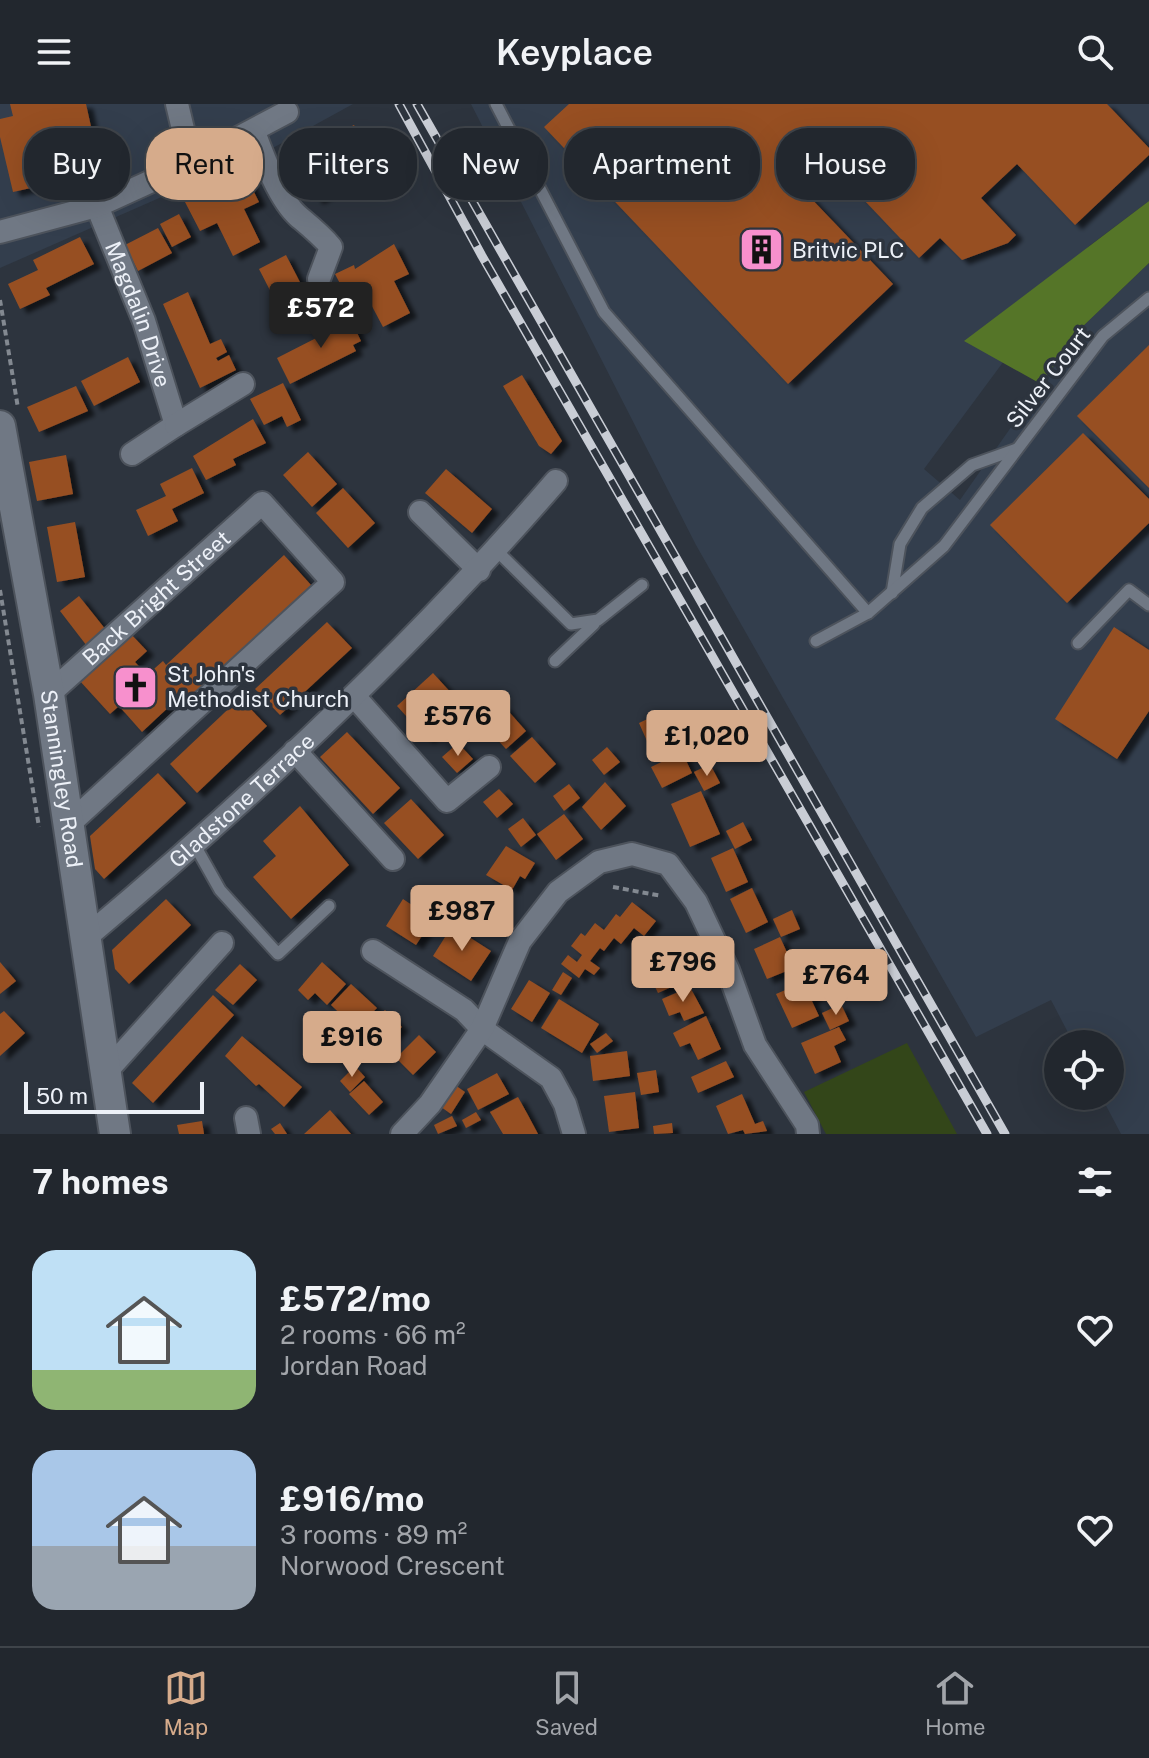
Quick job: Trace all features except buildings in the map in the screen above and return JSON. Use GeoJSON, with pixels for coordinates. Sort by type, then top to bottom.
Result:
{"type":"FeatureCollection","features":[{"type":"Feature","properties":{"kind":"main road","name":"Stanningley Road"},"geometry":{"type":"LineString","coordinates":[[0,426],[49,694],[115,1134]]}},
{"type":"Feature","properties":{"kind":"street"},"geometry":{"type":"LineString","coordinates":[[177,104],[183,128]]}},
{"type":"Feature","properties":{"kind":"street"},"geometry":{"type":"LineString","coordinates":[[261,128],[287,112]]}},
{"type":"Feature","properties":{"kind":"street"},"geometry":{"type":"LineString","coordinates":[[263,156],[298,216],[312,224],[331,247],[319,279]]}},
{"type":"Feature","properties":{"kind":"street"},"geometry":{"type":"LineString","coordinates":[[0,232],[97,206],[146,184]]}},
{"type":"Feature","properties":{"kind":"street","name":"Magdalin Drive"},"geometry":{"type":"LineString","coordinates":[[97,206],[144,321],[176,425]]}},
{"type":"Feature","properties":{"kind":"street"},"geometry":{"type":"LineString","coordinates":[[132,454],[243,384]]}},
{"type":"Feature","properties":{"kind":"street","name":"Gladstone Terrace"},"geometry":{"type":"LineString","coordinates":[[84,939],[354,696],[479,570],[556,481]]}},
{"type":"Feature","properties":{"kind":"street","name":"Back Bright Street"},"geometry":{"type":"LineString","coordinates":[[49,694],[262,503],[333,582],[67,826]]}},
{"type":"Feature","properties":{"kind":"street"},"geometry":{"type":"LineString","coordinates":[[420,512],[479,570]]}},
{"type":"Feature","properties":{"kind":"street"},"geometry":{"type":"LineString","coordinates":[[354,696],[447,801],[489,767]]}},
{"type":"Feature","properties":{"kind":"street"},"geometry":{"type":"LineString","coordinates":[[295,751],[393,859]]}},
{"type":"Feature","properties":{"kind":"street"},"geometry":{"type":"LineString","coordinates":[[402,1134],[430,1104],[482,1029],[520,941],[558,892],[599,862],[632,854],[668,864],[696,902],[728,970],[755,1045],[807,1125],[808,1134]]}},
{"type":"Feature","properties":{"kind":"street"},"geometry":{"type":"LineString","coordinates":[[105,1073],[222,943]]}},
{"type":"Feature","properties":{"kind":"street"},"geometry":{"type":"LineString","coordinates":[[373,951],[464,1010],[482,1029],[551,1078],[565,1104],[574,1134]]}},
{"type":"Feature","properties":{"kind":"lane"},"geometry":{"type":"LineString","coordinates":[[496,104],[604,312],[868,613]]}},
{"type":"Feature","properties":{"kind":"lane","name":"Silver Court"},"geometry":{"type":"LineString","coordinates":[[816,641],[868,613],[944,546],[1103,336],[1149,298]]}},
{"type":"Feature","properties":{"kind":"lane"},"geometry":{"type":"LineString","coordinates":[[892,593],[900,544],[922,508],[972,465],[1017,449]]}},
{"type":"Feature","properties":{"kind":"lane"},"geometry":{"type":"LineString","coordinates":[[496,550],[571,624],[598,620]]}},
{"type":"Feature","properties":{"kind":"lane"},"geometry":{"type":"LineString","coordinates":[[555,661],[598,620],[642,585]]}},
{"type":"Feature","properties":{"kind":"lane"},"geometry":{"type":"LineString","coordinates":[[1078,643],[1129,590],[1149,605]]}},
{"type":"Feature","properties":{"kind":"lane"},"geometry":{"type":"LineString","coordinates":[[193,842],[220,890],[278,954],[329,906]]}},
{"type":"Feature","properties":{"kind":"path"},"geometry":{"type":"LineString","coordinates":[[613,887],[661,896],[674,902]]}},
{"type":"Feature","properties":{"kind":"shaded area"},"geometry":{"type":"Polygon","coordinates":[[[0,104],[353,104],[309,128],[279,128],[279,145],[263,153],[263,128],[146,128],[146,200],[155,200],[0,268],[0,104]]]}},
{"type":"Feature","properties":{"kind":"shaded area"},"geometry":{"type":"Polygon","coordinates":[[[471,104],[1149,104],[1149,201],[1089,246],[924,469],[960,500],[1079,330],[1149,263],[1149,1134],[1121,1134],[1108,1110],[1124,1110],[1124,1030],[1067,1030],[1051,1000],[976,1037],[696,545],[520,200],[548,200],[548,128],[483,128],[471,104]]]}},
{"type":"Feature","properties":{"kind":"green space"},"geometry":{"type":"Polygon","coordinates":[[[1149,201],[1149,263],[1079,330],[1041,384],[964,341],[1149,201]]]}},
{"type":"Feature","properties":{"kind":"green space"},"geometry":{"type":"Polygon","coordinates":[[[907,1043],[957,1134],[826,1134],[804,1092],[907,1043]]]}},
{"type":"Feature","properties":{"kind":"railway"},"geometry":{"type":"LineString","coordinates":[[399,104],[482,256],[987,1134]]}},
{"type":"Feature","properties":{"kind":"railway"},"geometry":{"type":"LineString","coordinates":[[417,104],[1005,1134]]}},
{"type":"Feature","properties":{"kind":"place","name":"Britvic PLC"},"geometry":{"type":"Point","coordinates":[761,250]}},
{"type":"Feature","properties":{"kind":"place","name":"St John's Methodist Church"},"geometry":{"type":"Point","coordinates":[136,687]}}]}
